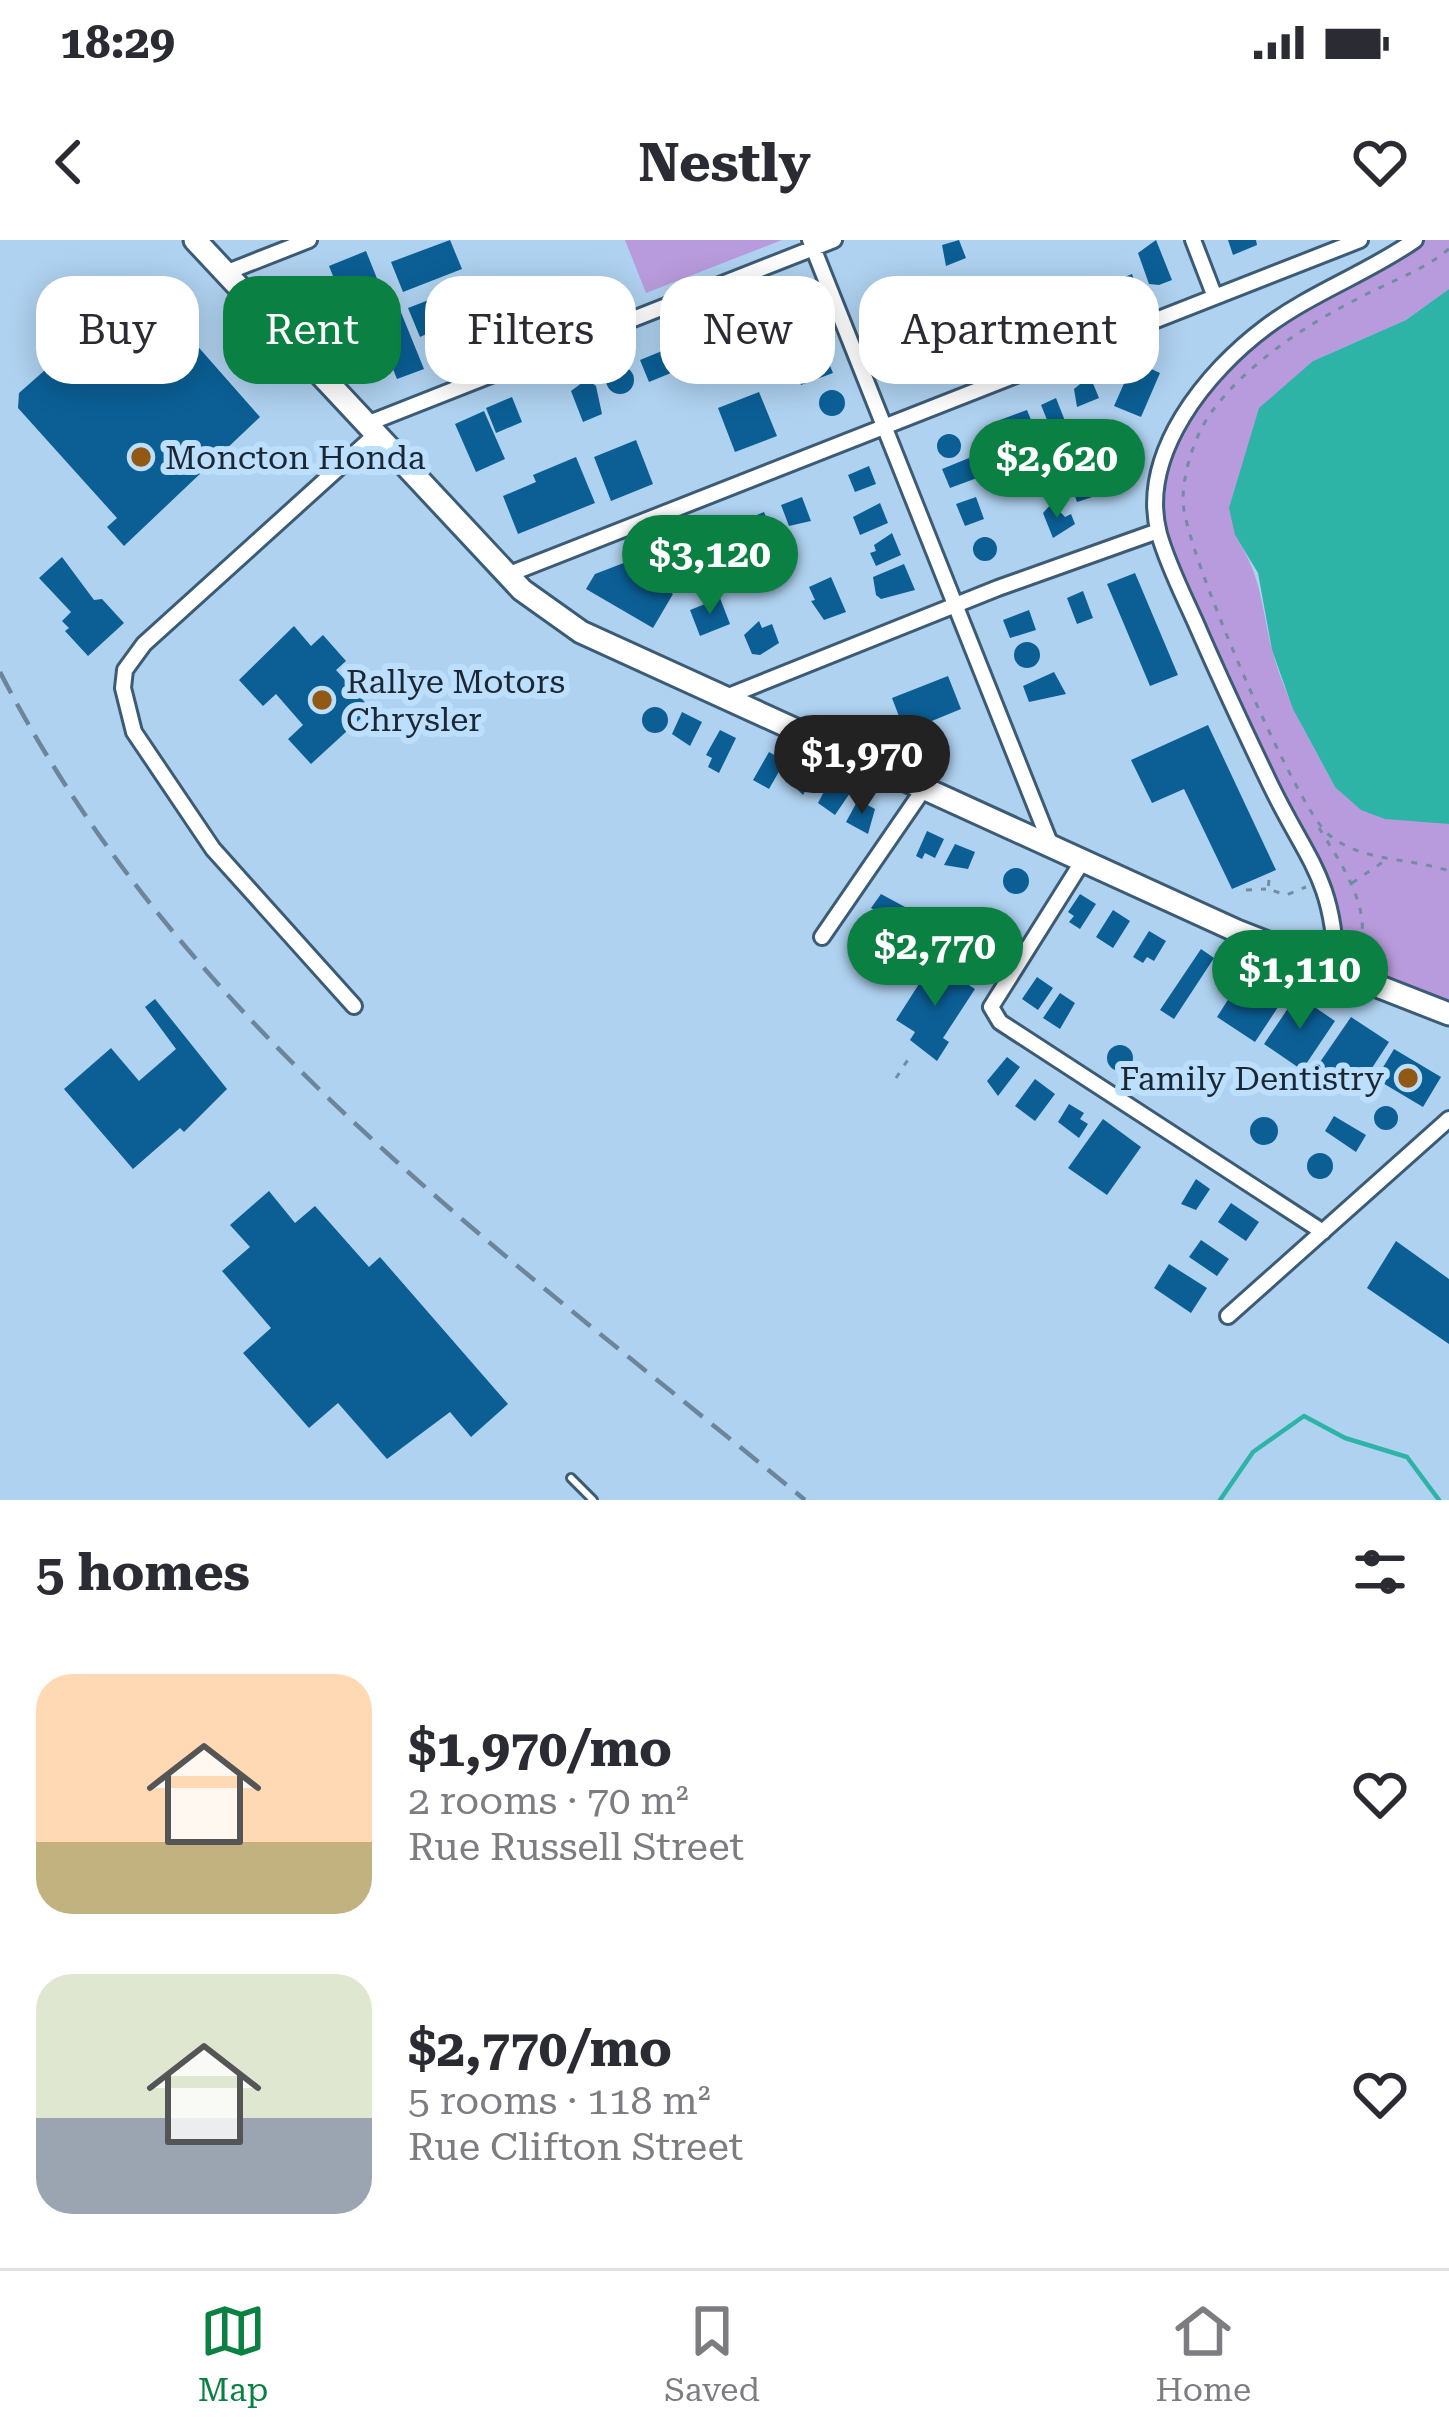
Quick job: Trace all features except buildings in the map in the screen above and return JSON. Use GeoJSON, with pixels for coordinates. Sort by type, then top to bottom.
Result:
{"type":"FeatureCollection","features":[{"type":"Feature","properties":{"kind":"main road"},"geometry":{"type":"LineString","coordinates":[[195,240],[507,575],[581,632],[1082,862],[1449,1014]]}},
{"type":"Feature","properties":{"kind":"street"},"geometry":{"type":"LineString","coordinates":[[225,273],[309,240]]}},
{"type":"Feature","properties":{"kind":"street"},"geometry":{"type":"LineString","coordinates":[[354,1006],[214,848],[134,732],[123,688],[125,670],[144,644],[369,431],[812,244],[834,240]]}},
{"type":"Feature","properties":{"kind":"street"},"geometry":{"type":"LineString","coordinates":[[1193,240],[1215,297]]}},
{"type":"Feature","properties":{"kind":"street"},"geometry":{"type":"LineString","coordinates":[[507,575],[1360,240]]}},
{"type":"Feature","properties":{"kind":"street"},"geometry":{"type":"LineString","coordinates":[[1336,968],[1335,916],[1324,879],[1264,771],[1158,531],[1161,467],[1187,407],[1261,331],[1307,298],[1415,240]]}},
{"type":"Feature","properties":{"kind":"street"},"geometry":{"type":"LineString","coordinates":[[812,244],[1052,848]]}},
{"type":"Feature","properties":{"kind":"street"},"geometry":{"type":"LineString","coordinates":[[721,699],[1158,531]]}},
{"type":"Feature","properties":{"kind":"street"},"geometry":{"type":"LineString","coordinates":[[822,937],[923,790]]}},
{"type":"Feature","properties":{"kind":"street"},"geometry":{"type":"LineString","coordinates":[[1082,862],[991,1007],[1000,1022],[1323,1232]]}},
{"type":"Feature","properties":{"kind":"street"},"geometry":{"type":"LineString","coordinates":[[1228,1316],[1449,1119]]}},
{"type":"Feature","properties":{"kind":"lane"},"geometry":{"type":"LineString","coordinates":[[571,1478],[593,1500]]}},
{"type":"Feature","properties":{"kind":"path"},"geometry":{"type":"LineString","coordinates":[[1336,968],[1361,946],[1351,884],[1312,817],[1193,552],[1183,501],[1186,473],[1208,417],[1257,365],[1299,333],[1428,266],[1449,249]]}},
{"type":"Feature","properties":{"kind":"path"},"geometry":{"type":"LineString","coordinates":[[1312,817],[1351,850],[1449,871]]}},
{"type":"Feature","properties":{"kind":"path"},"geometry":{"type":"LineString","coordinates":[[1351,884],[1390,857]]}},
{"type":"Feature","properties":{"kind":"path"},"geometry":{"type":"LineString","coordinates":[[1246,890],[1268,889],[1286,895],[1324,879]]}},
{"type":"Feature","properties":{"kind":"path"},"geometry":{"type":"LineString","coordinates":[[1268,889],[1269,880]]}},
{"type":"Feature","properties":{"kind":"path"},"geometry":{"type":"LineString","coordinates":[[896,1078],[909,1058]]}},
{"type":"Feature","properties":{"kind":"shaded area"},"geometry":{"type":"Polygon","coordinates":[[[625,240],[782,240],[690,276],[660,276],[660,288],[646,293],[625,240]]]}},
{"type":"Feature","properties":{"kind":"shaded area"},"geometry":{"type":"Polygon","coordinates":[[[1415,240],[1449,240],[1449,289],[1406,320],[1313,361],[1235,535],[1256,578],[1284,686],[1335,787],[1449,824],[1449,1014],[1336,968],[1335,916],[1173,571],[1156,501],[1187,407],[1261,330],[1415,240]]]}},
{"type":"Feature","properties":{"kind":"shaded area"},"geometry":{"type":"Polygon","coordinates":[[[1449,289],[1449,824],[1385,819],[1361,810],[1335,787],[1293,709],[1272,650],[1258,573],[1235,535],[1229,508],[1259,408],[1313,361],[1406,320],[1449,289]]]}},
{"type":"Feature","properties":{"kind":"waterway"},"geometry":{"type":"LineString","coordinates":[[1220,1500],[1253,1452],[1304,1416],[1345,1438],[1407,1457],[1439,1500]]}},
{"type":"Feature","properties":{"kind":"railway"},"geometry":{"type":"LineString","coordinates":[[0,672],[75,800],[161,917],[256,1025],[358,1126],[466,1222],[805,1500]]}},
{"type":"Feature","properties":{"kind":"place","name":"Moncton Honda"},"geometry":{"type":"Point","coordinates":[141,457]}},
{"type":"Feature","properties":{"kind":"place","name":"Rallye Motors Chrysler"},"geometry":{"type":"Point","coordinates":[322,700]}},
{"type":"Feature","properties":{"kind":"place","name":"Family Dentistry"},"geometry":{"type":"Point","coordinates":[1408,1078]}}]}
